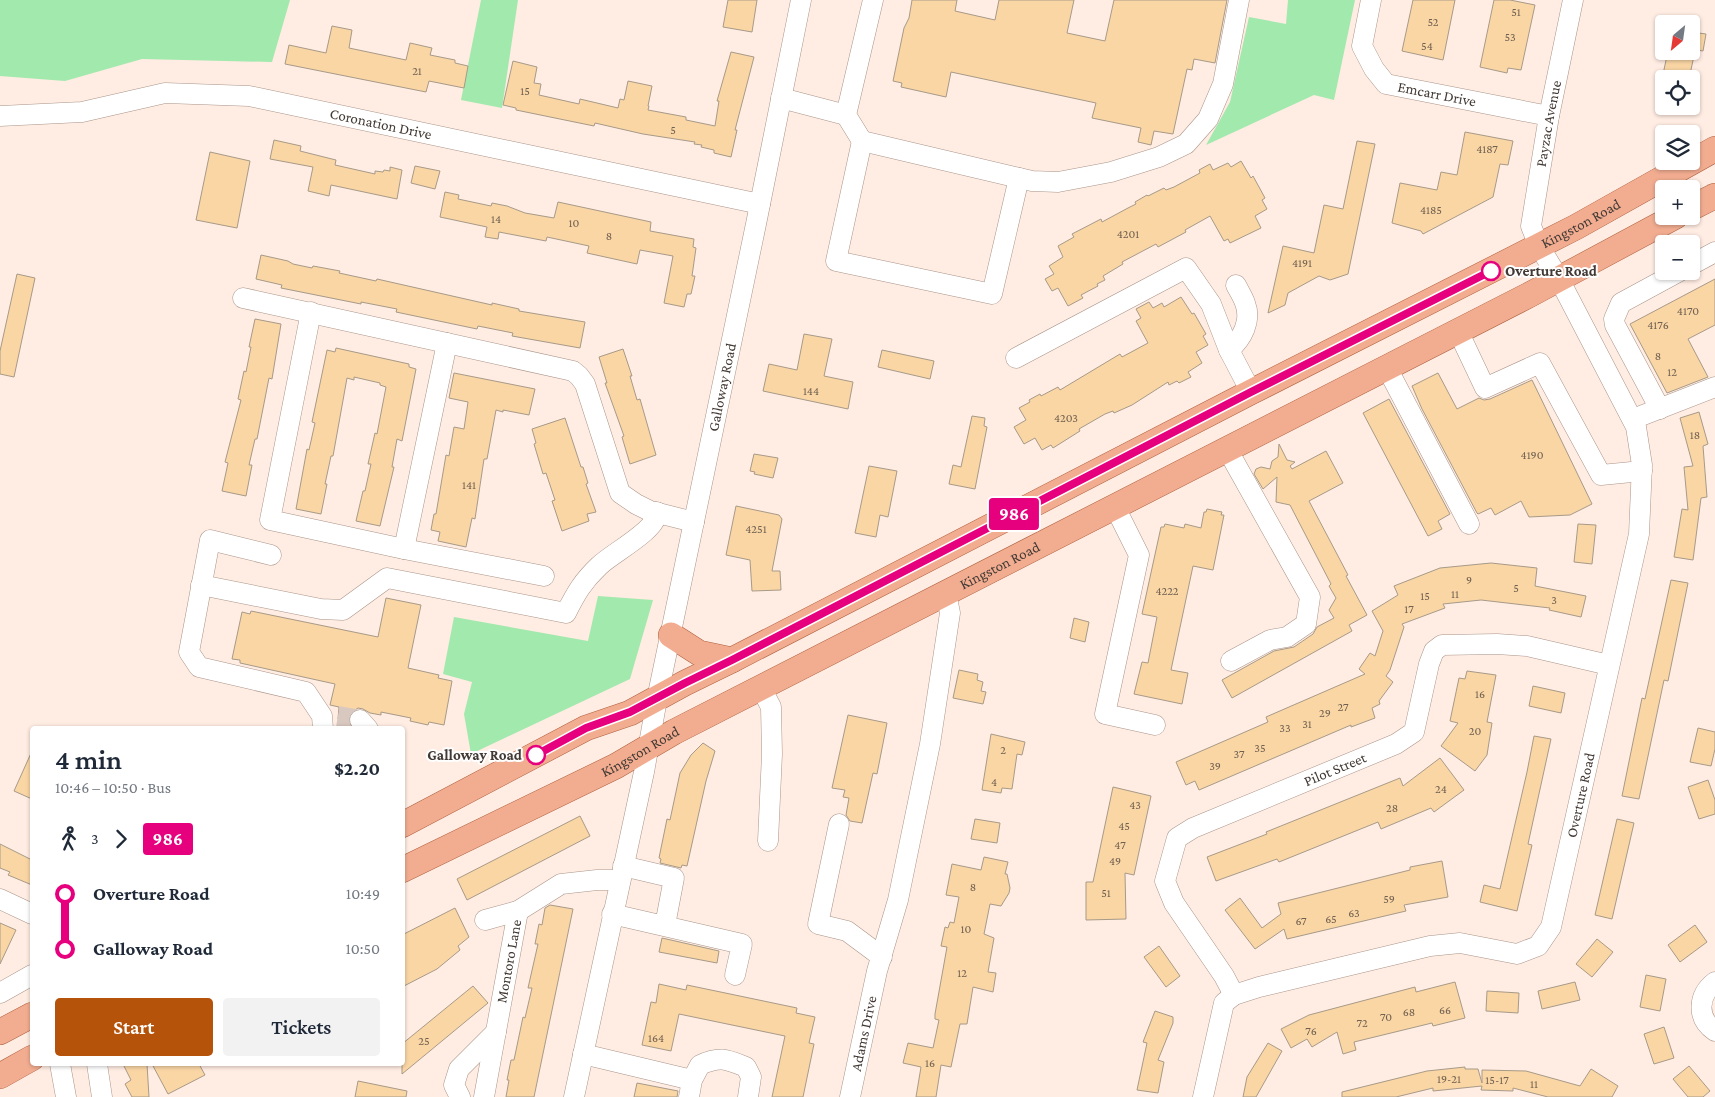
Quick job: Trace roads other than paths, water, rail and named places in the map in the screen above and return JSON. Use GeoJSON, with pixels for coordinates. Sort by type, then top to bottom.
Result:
{"type":"FeatureCollection","features":[{"type":"Feature","properties":{"kind":"main road","name":"Kingston Road"},"geometry":{"type":"LineString","coordinates":[[405,823],[586,728],[630,712],[657,699],[1251,392],[1539,246],[1715,149]]}},
{"type":"Feature","properties":{"kind":"main road"},"geometry":{"type":"LineString","coordinates":[[1700,204],[1715,196]]}},
{"type":"Feature","properties":{"kind":"main road","name":"Kingston Road"},"geometry":{"type":"LineString","coordinates":[[405,869],[616,766],[648,746],[1387,368],[1659,225]]}},
{"type":"Feature","properties":{"kind":"main road"},"geometry":{"type":"LineString","coordinates":[[671,635],[699,653],[732,660]]}},
{"type":"Feature","properties":{"kind":"main road"},"geometry":{"type":"LineString","coordinates":[[0,1032],[30,1016]]}},
{"type":"Feature","properties":{"kind":"main road"},"geometry":{"type":"LineString","coordinates":[[0,1076],[30,1059]]}},
{"type":"Feature","properties":{"kind":"street","name":"Galloway Road"},"geometry":{"type":"LineString","coordinates":[[574,1097],[801,0]]}},
{"type":"Feature","properties":{"kind":"street"},"geometry":{"type":"LineString","coordinates":[[846,115],[873,0]]}},
{"type":"Feature","properties":{"kind":"street"},"geometry":{"type":"LineString","coordinates":[[862,141],[1032,181],[1066,181],[1110,172],[1159,157],[1186,144],[1208,119],[1223,84],[1240,0]]}},
{"type":"Feature","properties":{"kind":"street","name":"Emcarr Drive"},"geometry":{"type":"LineString","coordinates":[[1371,0],[1362,46],[1374,69],[1386,84],[1549,116]]}},
{"type":"Feature","properties":{"kind":"street","name":"Payzac Avenue"},"geometry":{"type":"LineString","coordinates":[[1539,246],[1531,226],[1549,116],[1573,0]]}},
{"type":"Feature","properties":{"kind":"street","name":"Coronation Drive"},"geometry":{"type":"LineString","coordinates":[[0,116],[82,112],[165,93],[249,96],[760,204]]}},
{"type":"Feature","properties":{"kind":"street"},"geometry":{"type":"LineString","coordinates":[[781,98],[846,115],[862,141],[836,261],[992,294],[1019,178]]}},
{"type":"Feature","properties":{"kind":"street","name":"Overture Road"},"geometry":{"type":"LineString","coordinates":[[1234,995],[1259,987],[1430,946],[1460,942],[1517,954],[1538,946],[1551,927],[1638,534],[1642,471],[1636,427],[1559,279],[1539,246]]}},
{"type":"Feature","properties":{"kind":"street"},"geometry":{"type":"LineString","coordinates":[[1700,260],[1715,252]]}},
{"type":"Feature","properties":{"kind":"street"},"geometry":{"type":"LineString","coordinates":[[1016,358],[1186,268],[1212,304],[1229,350],[1251,392]]}},
{"type":"Feature","properties":{"kind":"street"},"geometry":{"type":"LineString","coordinates":[[1660,408],[1614,325],[1614,319],[1621,303],[1663,280]]}},
{"type":"Feature","properties":{"kind":"street"},"geometry":{"type":"LineString","coordinates":[[1229,350],[1237,342],[1246,326],[1246,305],[1236,285]]}},
{"type":"Feature","properties":{"kind":"street"},"geometry":{"type":"LineString","coordinates":[[243,298],[576,373],[586,386],[618,490],[636,504],[650,511],[694,522]]}},
{"type":"Feature","properties":{"kind":"street"},"geometry":{"type":"LineString","coordinates":[[311,312],[270,520],[404,549],[544,576]]}},
{"type":"Feature","properties":{"kind":"street"},"geometry":{"type":"LineString","coordinates":[[1458,331],[1485,388],[1540,363],[1601,475],[1642,471]]}},
{"type":"Feature","properties":{"kind":"street"},"geometry":{"type":"LineString","coordinates":[[404,549],[447,343]]}},
{"type":"Feature","properties":{"kind":"street"},"geometry":{"type":"LineString","coordinates":[[1387,368],[1469,524]]}},
{"type":"Feature","properties":{"kind":"street"},"geometry":{"type":"LineString","coordinates":[[1632,419],[1715,387]]}},
{"type":"Feature","properties":{"kind":"street"},"geometry":{"type":"LineString","coordinates":[[1227,449],[1310,597],[1306,624],[1287,636],[1270,640],[1231,661]]}},
{"type":"Feature","properties":{"kind":"street"},"geometry":{"type":"LineString","coordinates":[[1115,507],[1140,555],[1105,714],[1155,725]]}},
{"type":"Feature","properties":{"kind":"street"},"geometry":{"type":"LineString","coordinates":[[201,585],[321,609],[343,610],[387,578],[566,613],[578,589],[600,565],[647,529],[656,519],[657,512]]}},
{"type":"Feature","properties":{"kind":"street"},"geometry":{"type":"LineString","coordinates":[[271,555],[210,540],[189,652],[200,667],[306,692],[328,720]]}},
{"type":"Feature","properties":{"kind":"street","name":"Adams Drive"},"geometry":{"type":"LineString","coordinates":[[850,1097],[879,964],[898,900],[930,744],[950,614],[946,592]]}},
{"type":"Feature","properties":{"kind":"street","name":"Pilot Street"},"geometry":{"type":"LineString","coordinates":[[1234,995],[1224,976],[1174,903],[1165,881],[1177,838],[1193,828],[1396,744],[1414,732],[1428,664],[1434,651],[1442,645],[1527,646],[1609,665]]}},
{"type":"Feature","properties":{"kind":"street"},"geometry":{"type":"LineString","coordinates":[[761,688],[771,707],[772,754],[768,841]]}},
{"type":"Feature","properties":{"kind":"street"},"geometry":{"type":"LineString","coordinates":[[839,824],[818,924],[846,931],[879,964]]}},
{"type":"Feature","properties":{"kind":"street","name":"Montoro Lane"},"geometry":{"type":"LineString","coordinates":[[484,1097],[518,911],[561,884],[597,880],[621,873],[674,878],[666,920]]}},
{"type":"Feature","properties":{"kind":"street"},"geometry":{"type":"LineString","coordinates":[[0,899],[30,913]]}},
{"type":"Feature","properties":{"kind":"street"},"geometry":{"type":"LineString","coordinates":[[485,920],[518,911]]}},
{"type":"Feature","properties":{"kind":"street"},"geometry":{"type":"LineString","coordinates":[[612,914],[742,944],[735,975]]}},
{"type":"Feature","properties":{"kind":"street"},"geometry":{"type":"LineString","coordinates":[[0,993],[30,976]]}},
{"type":"Feature","properties":{"kind":"street"},"geometry":{"type":"LineString","coordinates":[[1715,982],[1708,987],[1703,995],[1701,1005],[1706,1023],[1715,1031]]}},
{"type":"Feature","properties":{"kind":"street"},"geometry":{"type":"LineString","coordinates":[[1203,1097],[1224,1003],[1234,995]]}},
{"type":"Feature","properties":{"kind":"street"},"geometry":{"type":"LineString","coordinates":[[460,1097],[454,1085],[459,1069],[496,1032]]}},
{"type":"Feature","properties":{"kind":"street"},"geometry":{"type":"LineString","coordinates":[[583,1054],[691,1088],[700,1065],[714,1059],[731,1061],[746,1067],[749,1072],[751,1077],[748,1097]]}},
{"type":"Feature","properties":{"kind":"street"},"geometry":{"type":"LineString","coordinates":[[60,1066],[66,1097]]}},
{"type":"Feature","properties":{"kind":"street"},"geometry":{"type":"LineString","coordinates":[[97,1066],[102,1097]]}},
{"type":"Feature","properties":{"kind":"tunnel"},"geometry":{"type":"LineString","coordinates":[[338,716],[360,720]]}},
{"type":"Feature","properties":{"kind":"place","name":"Overture Road"},"geometry":{"type":"Point","coordinates":[1491,271]}},
{"type":"Feature","properties":{"kind":"place","name":"Galloway Road"},"geometry":{"type":"Point","coordinates":[536,755]}}]}
